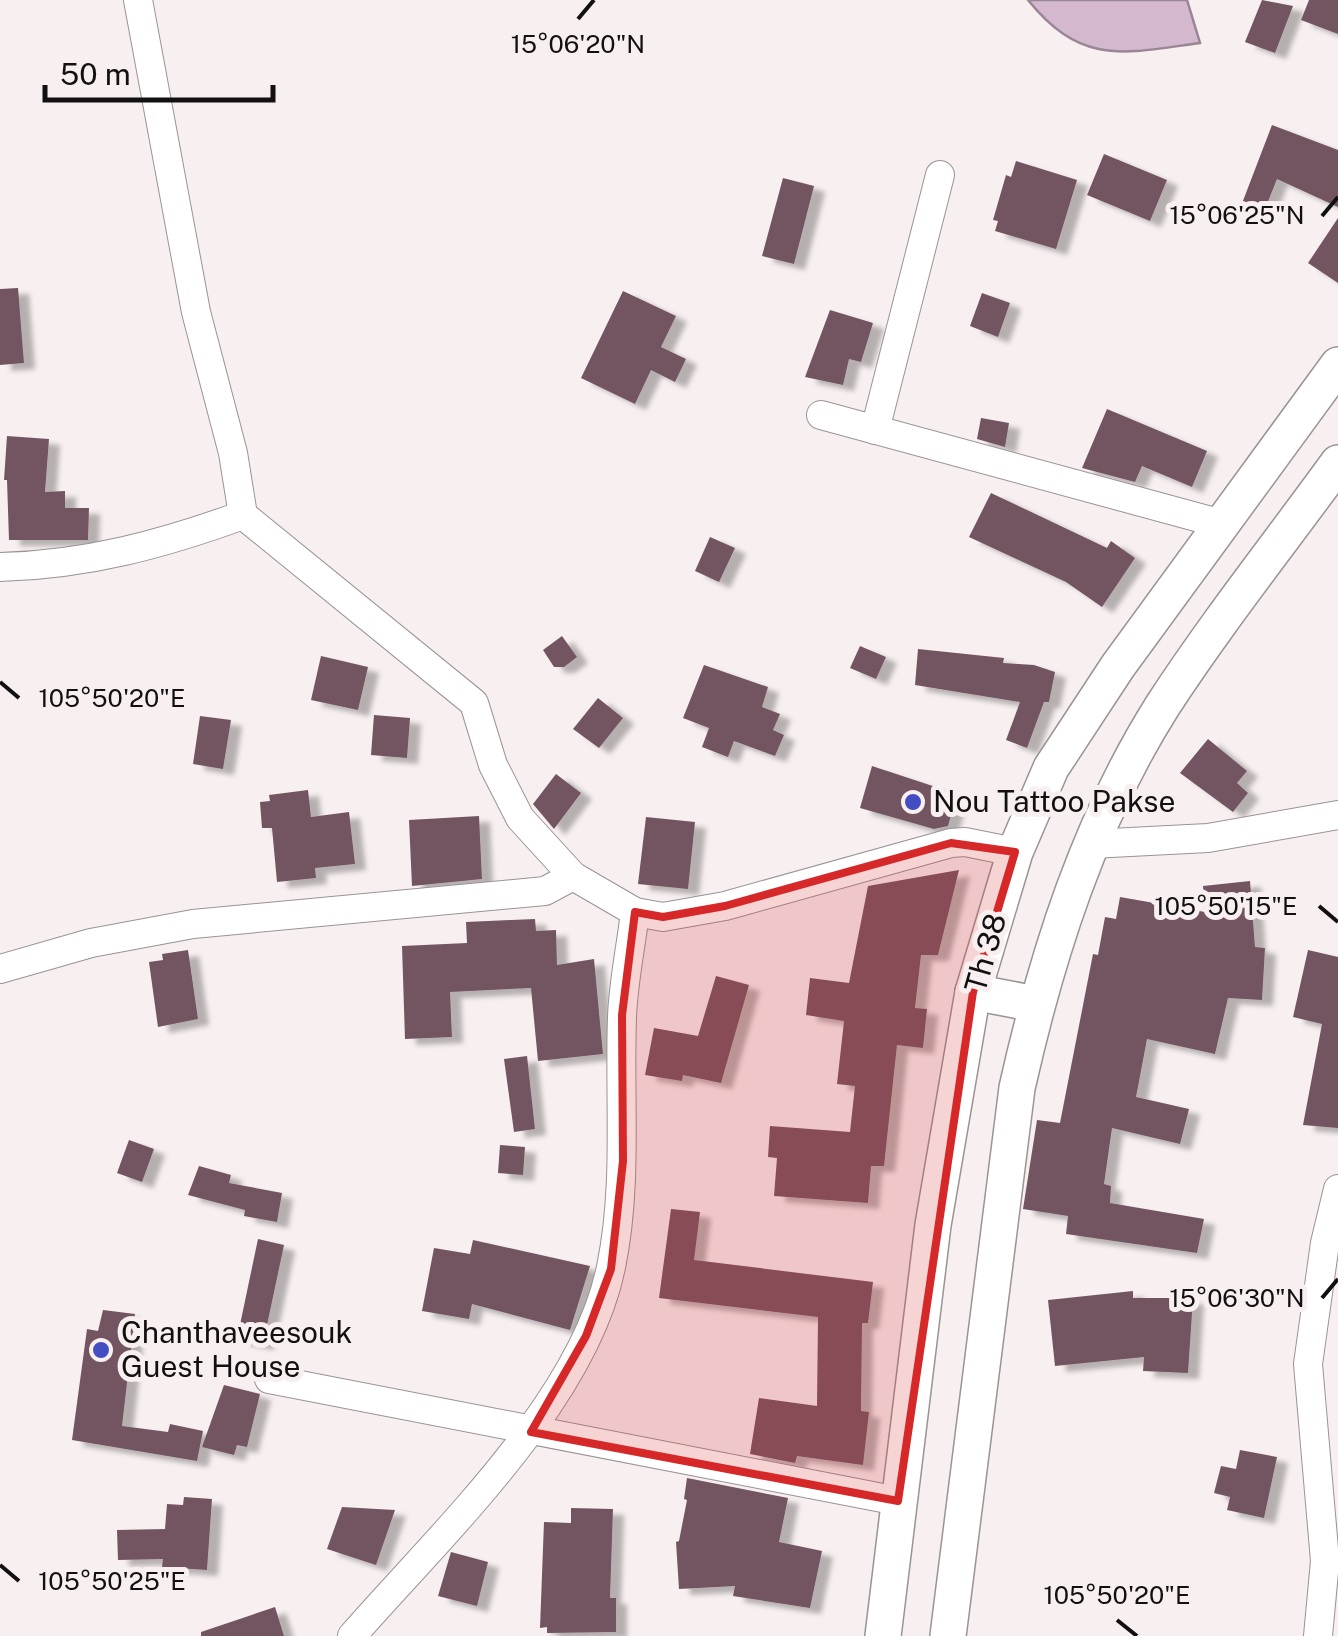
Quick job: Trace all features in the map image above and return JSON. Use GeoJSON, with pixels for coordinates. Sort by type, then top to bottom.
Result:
{"type":"FeatureCollection","features":[{"type":"Feature","properties":{"kind":"street"},"geometry":{"type":"LineString","coordinates":[[138,0],[196,312],[233,454],[243,516],[474,703],[494,765],[520,818],[573,876],[635,912],[663,917],[725,906],[951,843],[1015,852]]}},
{"type":"Feature","properties":{"kind":"street"},"geometry":{"type":"LineString","coordinates":[[875,430],[940,175]]}},
{"type":"Feature","properties":{"kind":"street","name":"Th 38"},"geometry":{"type":"LineString","coordinates":[[882,1636],[933,1225],[973,992],[1015,852],[1052,768],[1118,666],[1338,365]]}},
{"type":"Feature","properties":{"kind":"street"},"geometry":{"type":"LineString","coordinates":[[821,416],[1222,524]]}},
{"type":"Feature","properties":{"kind":"street","name":"Th 38"},"geometry":{"type":"LineString","coordinates":[[948,1636],[1017,1088],[1036,1004],[1070,892],[1162,706],[1338,464]]}},
{"type":"Feature","properties":{"kind":"street"},"geometry":{"type":"LineString","coordinates":[[0,567],[114,554],[162,544],[243,516]]}},
{"type":"Feature","properties":{"kind":"street"},"geometry":{"type":"LineString","coordinates":[[1092,844],[1208,838],[1338,815]]}},
{"type":"Feature","properties":{"kind":"street"},"geometry":{"type":"LineString","coordinates":[[0,969],[92,943],[193,924],[544,891],[573,876]]}},
{"type":"Feature","properties":{"kind":"street"},"geometry":{"type":"LineString","coordinates":[[352,1636],[531,1432],[586,1336],[611,1269],[623,1161],[622,1015],[635,912]]}},
{"type":"Feature","properties":{"kind":"street"},"geometry":{"type":"LineString","coordinates":[[973,992],[1036,1004]]}},
{"type":"Feature","properties":{"kind":"street"},"geometry":{"type":"LineString","coordinates":[[1318,1636],[1325,1561],[1308,1364],[1325,1243],[1338,1188]]}},
{"type":"Feature","properties":{"kind":"street"},"geometry":{"type":"LineString","coordinates":[[269,1379],[898,1501]]}},
{"type":"Feature","properties":{"kind":"highlighted area"},"geometry":{"type":"Polygon","coordinates":[[[951,843],[1015,852],[973,992],[898,1501],[531,1432],[586,1336],[611,1269],[623,1161],[622,1015],[635,912],[663,917],[725,906],[951,843]]]}},
{"type":"Feature","properties":{"kind":"shaded area"},"geometry":{"type":"Polygon","coordinates":[[[1028,0],[1187,0],[1200,43],[1127,51],[1086,46],[1048,21],[1028,0]]]}},
{"type":"Feature","properties":{"kind":"building"},"geometry":{"type":"Polygon","coordinates":[[[1262,0],[1293,6],[1275,53],[1245,42],[1262,0]]]}},
{"type":"Feature","properties":{"kind":"building"},"geometry":{"type":"Polygon","coordinates":[[[1309,0],[1338,0],[1338,34],[1301,20],[1309,0]]]}},
{"type":"Feature","properties":{"kind":"building"},"geometry":{"type":"Polygon","coordinates":[[[1272,125],[1338,150],[1338,207],[1277,179],[1263,214],[1241,206],[1272,125]]]}},
{"type":"Feature","properties":{"kind":"building"},"geometry":{"type":"Polygon","coordinates":[[[1104,154],[1167,180],[1150,221],[1087,195],[1104,154]]]}},
{"type":"Feature","properties":{"kind":"building"},"geometry":{"type":"Polygon","coordinates":[[[1016,161],[1077,180],[1056,249],[995,231],[998,221],[993,220],[1006,175],[1011,177],[1016,161]]]}},
{"type":"Feature","properties":{"kind":"building"},"geometry":{"type":"Polygon","coordinates":[[[783,178],[814,186],[794,264],[762,256],[783,178]]]}},
{"type":"Feature","properties":{"kind":"building"},"geometry":{"type":"Polygon","coordinates":[[[1338,218],[1338,283],[1308,263],[1338,218]]]}},
{"type":"Feature","properties":{"kind":"building"},"geometry":{"type":"Polygon","coordinates":[[[18,288],[24,363],[0,365],[0,289],[18,288]]]}},
{"type":"Feature","properties":{"kind":"building"},"geometry":{"type":"Polygon","coordinates":[[[623,291],[676,316],[661,347],[686,359],[675,382],[651,370],[635,404],[581,378],[623,291]]]}},
{"type":"Feature","properties":{"kind":"building"},"geometry":{"type":"Polygon","coordinates":[[[982,293],[1010,303],[998,337],[970,326],[982,293]]]}},
{"type":"Feature","properties":{"kind":"building"},"geometry":{"type":"Polygon","coordinates":[[[830,310],[873,323],[861,362],[849,359],[843,385],[805,377],[830,310]]]}},
{"type":"Feature","properties":{"kind":"building"},"geometry":{"type":"Polygon","coordinates":[[[1107,409],[1207,451],[1192,487],[1142,466],[1135,482],[1082,468],[1107,409]]]}},
{"type":"Feature","properties":{"kind":"building"},"geometry":{"type":"Polygon","coordinates":[[[981,418],[1009,423],[1005,447],[977,439],[981,418]]]}},
{"type":"Feature","properties":{"kind":"building"},"geometry":{"type":"Polygon","coordinates":[[[7,436],[49,439],[45,492],[65,491],[65,508],[89,508],[88,540],[9,540],[4,480],[7,436]]]}},
{"type":"Feature","properties":{"kind":"building"},"geometry":{"type":"Polygon","coordinates":[[[991,493],[1107,548],[1111,541],[1135,558],[1102,607],[1066,582],[969,537],[991,493]]]}},
{"type":"Feature","properties":{"kind":"building"},"geometry":{"type":"Polygon","coordinates":[[[710,537],[735,548],[719,582],[695,571],[710,537]]]}},
{"type":"Feature","properties":{"kind":"building"},"geometry":{"type":"Polygon","coordinates":[[[562,636],[577,657],[564,667],[554,667],[543,650],[562,636]]]}},
{"type":"Feature","properties":{"kind":"building"},"geometry":{"type":"Polygon","coordinates":[[[860,646],[886,657],[876,679],[850,668],[860,646]]]}},
{"type":"Feature","properties":{"kind":"building"},"geometry":{"type":"Polygon","coordinates":[[[918,649],[1004,658],[1003,663],[1034,665],[1055,672],[1049,702],[1044,702],[1027,748],[1006,740],[1020,702],[915,685],[918,649]]]}},
{"type":"Feature","properties":{"kind":"building"},"geometry":{"type":"Polygon","coordinates":[[[321,656],[368,667],[358,710],[311,700],[321,656]]]}},
{"type":"Feature","properties":{"kind":"building"},"geometry":{"type":"Polygon","coordinates":[[[704,665],[768,687],[762,707],[780,714],[773,730],[784,735],[775,756],[734,741],[728,757],[702,747],[709,728],[683,718],[704,665]]]}},
{"type":"Feature","properties":{"kind":"building"},"geometry":{"type":"Polygon","coordinates":[[[598,698],[623,718],[599,748],[573,729],[598,698]]]}},
{"type":"Feature","properties":{"kind":"building"},"geometry":{"type":"Polygon","coordinates":[[[374,715],[410,718],[407,758],[371,755],[374,715]]]}},
{"type":"Feature","properties":{"kind":"building"},"geometry":{"type":"Polygon","coordinates":[[[200,716],[231,720],[223,769],[193,764],[200,716]]]}},
{"type":"Feature","properties":{"kind":"building"},"geometry":{"type":"Polygon","coordinates":[[[1208,739],[1247,771],[1237,783],[1248,793],[1233,812],[1180,773],[1208,739]]]}},
{"type":"Feature","properties":{"kind":"building","name":"Nou Tattoo Pakse"},"geometry":{"type":"Polygon","coordinates":[[[872,766],[957,794],[948,826],[934,829],[860,808],[872,766]]]}},
{"type":"Feature","properties":{"kind":"building"},"geometry":{"type":"Polygon","coordinates":[[[556,774],[581,793],[554,829],[533,804],[556,774]]]}},
{"type":"Feature","properties":{"kind":"building"},"geometry":{"type":"Polygon","coordinates":[[[308,790],[311,817],[349,812],[355,864],[315,868],[316,878],[277,882],[272,828],[262,828],[260,802],[270,801],[269,795],[308,790]]]}},
{"type":"Feature","properties":{"kind":"building"},"geometry":{"type":"Polygon","coordinates":[[[479,816],[482,879],[412,886],[409,820],[479,816]]]}},
{"type":"Feature","properties":{"kind":"building"},"geometry":{"type":"Polygon","coordinates":[[[646,817],[695,822],[688,889],[638,884],[646,817]]]}},
{"type":"Feature","properties":{"kind":"building"},"geometry":{"type":"Polygon","coordinates":[[[959,870],[938,955],[921,955],[915,1008],[927,1009],[923,1048],[897,1045],[884,1166],[871,1166],[868,1203],[774,1196],[777,1158],[768,1157],[770,1126],[850,1132],[855,1086],[837,1084],[844,1021],[806,1015],[810,978],[849,983],[868,886],[959,870]]]}},
{"type":"Feature","properties":{"kind":"building"},"geometry":{"type":"Polygon","coordinates":[[[1250,881],[1255,947],[1265,948],[1262,1000],[1228,998],[1215,1054],[1147,1039],[1136,1097],[1189,1109],[1180,1144],[1112,1128],[1104,1184],[1111,1186],[1110,1203],[1204,1219],[1197,1253],[1066,1234],[1068,1216],[1023,1209],[1037,1120],[1060,1123],[1093,954],[1098,955],[1105,917],[1116,919],[1120,897],[1205,912],[1203,886],[1250,881]]]}},
{"type":"Feature","properties":{"kind":"building"},"geometry":{"type":"Polygon","coordinates":[[[535,919],[536,931],[556,930],[557,965],[594,959],[603,1054],[538,1061],[531,988],[450,992],[452,1037],[405,1039],[402,946],[467,943],[466,922],[535,919]]]}},
{"type":"Feature","properties":{"kind":"building"},"geometry":{"type":"Polygon","coordinates":[[[188,950],[198,1019],[158,1027],[149,962],[163,960],[162,954],[188,950]]]}},
{"type":"Feature","properties":{"kind":"building"},"geometry":{"type":"Polygon","coordinates":[[[1308,950],[1338,957],[1338,1128],[1303,1125],[1322,1024],[1293,1017],[1308,950]]]}},
{"type":"Feature","properties":{"kind":"building"},"geometry":{"type":"Polygon","coordinates":[[[716,976],[749,985],[721,1083],[683,1075],[682,1081],[645,1075],[654,1028],[698,1036],[716,976]]]}},
{"type":"Feature","properties":{"kind":"building"},"geometry":{"type":"Polygon","coordinates":[[[527,1056],[535,1129],[514,1132],[504,1059],[527,1056]]]}},
{"type":"Feature","properties":{"kind":"building"},"geometry":{"type":"Polygon","coordinates":[[[129,1140],[154,1149],[142,1182],[117,1173],[129,1140]]]}},
{"type":"Feature","properties":{"kind":"building"},"geometry":{"type":"Polygon","coordinates":[[[500,1145],[525,1147],[523,1175],[498,1173],[500,1145]]]}},
{"type":"Feature","properties":{"kind":"building"},"geometry":{"type":"Polygon","coordinates":[[[199,1166],[231,1175],[229,1183],[282,1193],[277,1222],[244,1216],[245,1210],[188,1195],[199,1166]]]}},
{"type":"Feature","properties":{"kind":"building"},"geometry":{"type":"Polygon","coordinates":[[[671,1209],[700,1212],[694,1260],[873,1282],[868,1323],[862,1323],[861,1411],[869,1412],[863,1465],[797,1456],[795,1463],[750,1454],[759,1398],[817,1406],[818,1317],[659,1298],[671,1209]]]}},
{"type":"Feature","properties":{"kind":"building"},"geometry":{"type":"Polygon","coordinates":[[[258,1239],[284,1245],[263,1344],[237,1339],[258,1239]]]}},
{"type":"Feature","properties":{"kind":"building"},"geometry":{"type":"Polygon","coordinates":[[[473,1240],[590,1266],[570,1330],[472,1304],[469,1319],[422,1311],[434,1248],[470,1254],[473,1240]]]}},
{"type":"Feature","properties":{"kind":"building"},"geometry":{"type":"Polygon","coordinates":[[[1133,1291],[1133,1298],[1193,1298],[1188,1373],[1143,1371],[1144,1357],[1055,1366],[1048,1300],[1133,1291]]]}},
{"type":"Feature","properties":{"kind":"building"},"geometry":{"type":"Polygon","coordinates":[[[103,1310],[135,1314],[122,1426],[168,1432],[170,1424],[203,1431],[197,1461],[72,1440],[87,1329],[98,1331],[103,1310]]]}},
{"type":"Feature","properties":{"kind":"building"},"geometry":{"type":"Polygon","coordinates":[[[224,1385],[260,1394],[247,1447],[237,1445],[234,1455],[202,1447],[224,1385]]]}},
{"type":"Feature","properties":{"kind":"building"},"geometry":{"type":"Polygon","coordinates":[[[1240,1450],[1277,1457],[1264,1518],[1227,1510],[1230,1497],[1214,1493],[1221,1466],[1236,1469],[1240,1450]]]}},
{"type":"Feature","properties":{"kind":"building"},"geometry":{"type":"Polygon","coordinates":[[[687,1478],[788,1498],[779,1542],[822,1551],[810,1608],[733,1596],[735,1586],[679,1589],[676,1542],[687,1500],[687,1478]]]}},
{"type":"Feature","properties":{"kind":"building"},"geometry":{"type":"Polygon","coordinates":[[[184,1497],[212,1499],[207,1570],[162,1567],[163,1559],[118,1560],[117,1530],[165,1529],[167,1504],[183,1505],[184,1497]]]}},
{"type":"Feature","properties":{"kind":"building"},"geometry":{"type":"Polygon","coordinates":[[[342,1507],[395,1510],[376,1565],[327,1549],[342,1507]]]}},
{"type":"Feature","properties":{"kind":"building"},"geometry":{"type":"Polygon","coordinates":[[[571,1508],[613,1509],[610,1598],[616,1598],[616,1632],[547,1633],[547,1627],[540,1628],[544,1522],[571,1523],[571,1508]]]}},
{"type":"Feature","properties":{"kind":"building"},"geometry":{"type":"Polygon","coordinates":[[[451,1552],[488,1562],[477,1606],[438,1596],[451,1552]]]}},
{"type":"Feature","properties":{"kind":"building"},"geometry":{"type":"Polygon","coordinates":[[[275,1607],[284,1636],[201,1636],[201,1632],[275,1607]]]}},
{"type":"Feature","properties":{"kind":"place","name":"Nou Tattoo Pakse"},"geometry":{"type":"Point","coordinates":[913,802]}},
{"type":"Feature","properties":{"kind":"place","name":"Chanthaveesouk Guest House"},"geometry":{"type":"Point","coordinates":[101,1350]}}]}
